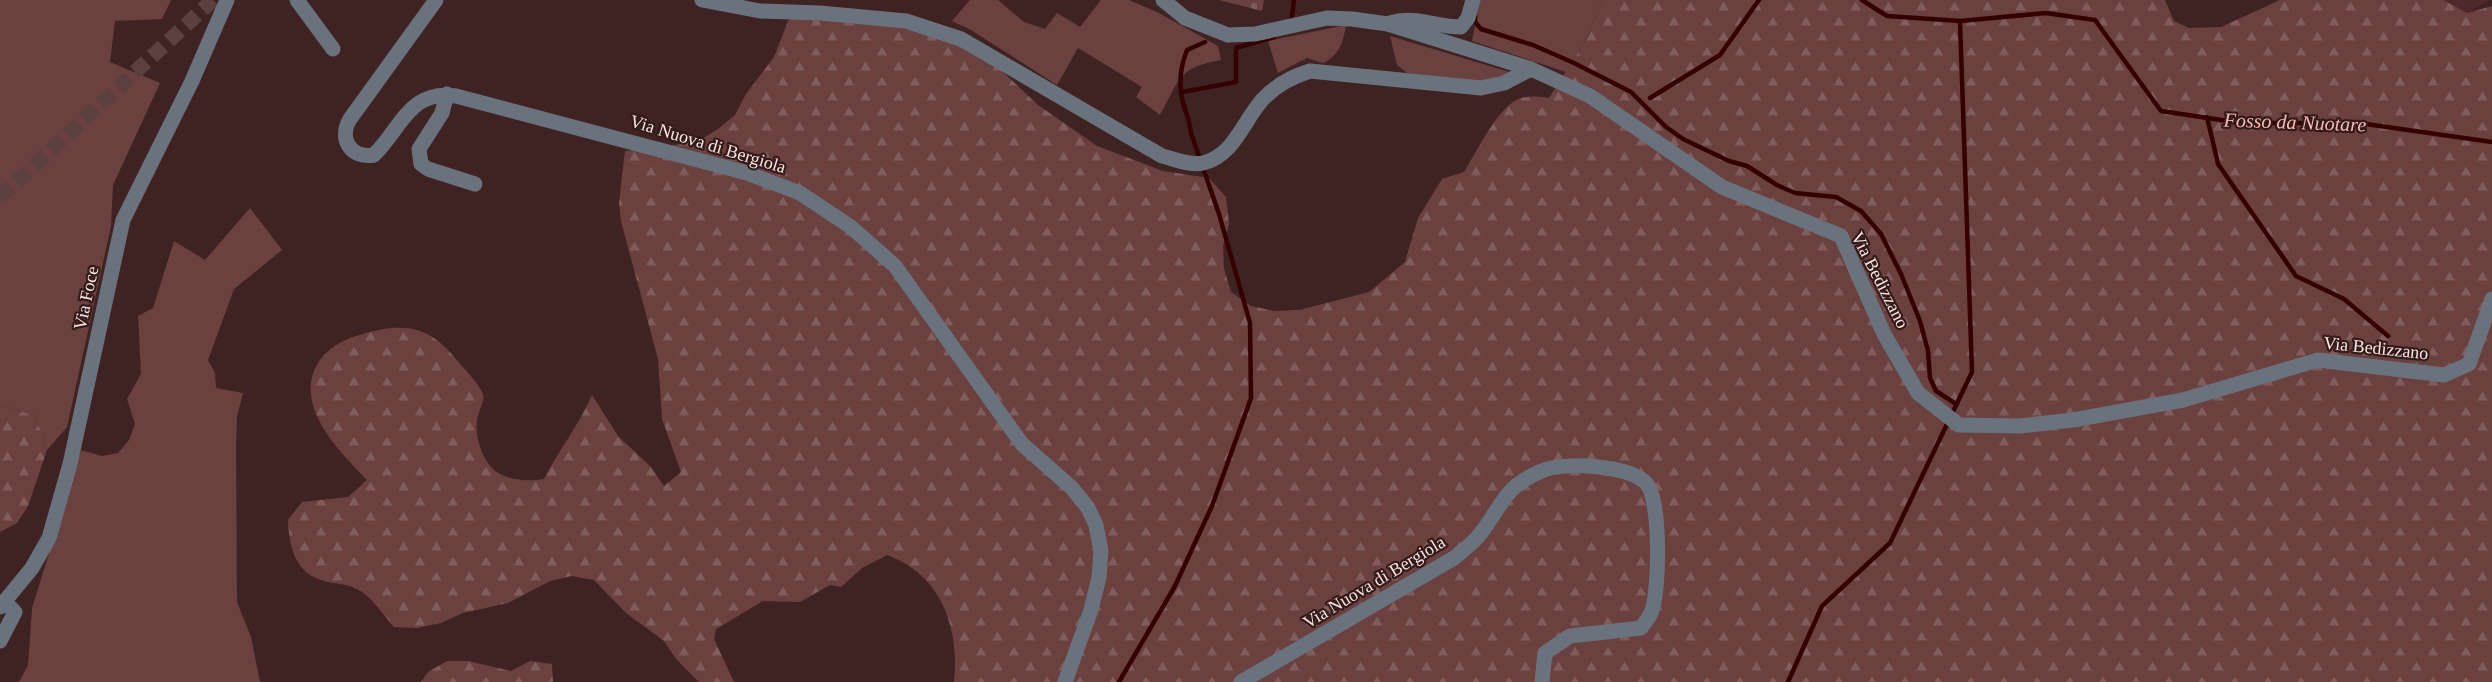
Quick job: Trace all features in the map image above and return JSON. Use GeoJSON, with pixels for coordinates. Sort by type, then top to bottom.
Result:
{"type":"FeatureCollection","features":[{"type":"Feature","properties":{"kind":"street","name":"Via Foce"},"geometry":{"type":"LineString","coordinates":[[3,604],[32,568],[49,538],[70,464],[123,220],[187,92],[227,0]]}},
{"type":"Feature","properties":{"kind":"street"},"geometry":{"type":"LineString","coordinates":[[297,0],[333,49]]}},
{"type":"Feature","properties":{"kind":"street"},"geometry":{"type":"LineString","coordinates":[[436,0],[350,119],[345,133],[348,147],[360,155],[374,155],[417,103],[435,94],[447,94],[442,112],[419,149],[421,164],[428,170],[475,184]]}},
{"type":"Feature","properties":{"kind":"street"},"geometry":{"type":"LineString","coordinates":[[702,0],[760,11],[820,13],[906,21],[961,39],[1162,156],[1196,164],[1219,157],[1233,143],[1262,100],[1290,77],[1310,72],[1481,88],[1504,83],[1531,69]]}},
{"type":"Feature","properties":{"kind":"street","name":"Via Bedizzano"},"geometry":{"type":"LineString","coordinates":[[1163,0],[1185,18],[1228,35],[1255,34],[1327,18],[1388,24],[1531,69],[1590,96],[1722,188],[1841,236],[1884,334],[1918,393],[1959,425],[2020,426],[2183,400],[2318,360],[2444,375],[2469,364],[2492,299]]}},
{"type":"Feature","properties":{"kind":"street"},"geometry":{"type":"LineString","coordinates":[[1388,24],[1402,19],[1461,27],[1468,18],[1473,0]]}},
{"type":"Feature","properties":{"kind":"street","name":"Via Nuova di Bergiola"},"geometry":{"type":"LineString","coordinates":[[447,94],[747,173],[800,193],[851,227],[895,266],[1022,444],[1071,488],[1088,508],[1096,525],[1101,551],[1099,577],[1091,610],[1065,682]]}},
{"type":"Feature","properties":{"kind":"street","name":"Via Nuova di Bergiola"},"geometry":{"type":"LineString","coordinates":[[1241,682],[1454,558],[1480,534],[1508,491],[1546,469],[1582,465],[1622,471],[1636,476],[1646,483],[1653,493],[1656,509],[1655,595],[1651,613],[1641,628],[1570,636],[1560,640],[1545,652],[1542,682]]}},
{"type":"Feature","properties":{"kind":"street"},"geometry":{"type":"LineString","coordinates":[[0,640],[15,612],[3,604]]}},
{"type":"Feature","properties":{"kind":"shaded area"},"geometry":{"type":"Polygon","coordinates":[[[2444,0],[2490,0],[2467,13],[2444,0]]]}},
{"type":"Feature","properties":{"kind":"green space"},"geometry":{"type":"Polygon","coordinates":[[[0,0],[171,0],[162,19],[115,21],[110,62],[160,83],[113,185],[111,226],[67,427],[47,450],[42,432],[33,415],[0,405],[0,0]]]}},
{"type":"Feature","properties":{"kind":"green space"},"geometry":{"type":"Polygon","coordinates":[[[970,0],[998,0],[1024,22],[1045,29],[1057,13],[1080,27],[1101,0],[1129,0],[1159,13],[1218,46],[1221,60],[1188,71],[1177,83],[1160,115],[1136,97],[1142,87],[1078,48],[1057,85],[971,30],[952,21],[970,0]]]}},
{"type":"Feature","properties":{"kind":"green space"},"geometry":{"type":"Polygon","coordinates":[[[1219,0],[1264,0],[1262,11],[1219,0]]]}},
{"type":"Feature","properties":{"kind":"green space"},"geometry":{"type":"Polygon","coordinates":[[[1480,0],[1602,0],[1586,40],[1566,72],[1472,41],[1480,0]]]}},
{"type":"Feature","properties":{"kind":"green space"},"geometry":{"type":"Polygon","coordinates":[[[1602,0],[2165,0],[2174,21],[2189,28],[2221,27],[2280,0],[2444,0],[2467,13],[2492,6],[2492,682],[954,682],[954,642],[943,605],[934,589],[921,575],[906,564],[887,555],[862,568],[841,587],[830,585],[800,602],[763,601],[716,629],[714,639],[734,682],[699,682],[676,659],[664,641],[626,613],[594,580],[572,576],[550,581],[508,603],[463,613],[441,623],[417,628],[394,627],[362,592],[310,575],[294,555],[288,520],[302,502],[348,497],[367,480],[332,441],[322,425],[314,409],[311,393],[312,376],[320,360],[335,346],[353,337],[382,329],[408,328],[431,336],[451,353],[474,380],[483,393],[477,423],[480,446],[490,466],[500,474],[519,480],[544,479],[592,395],[618,436],[650,466],[664,486],[681,472],[662,419],[658,359],[621,221],[619,203],[625,151],[697,142],[718,129],[735,115],[746,94],[774,57],[790,16],[890,24],[983,53],[1038,105],[1097,146],[1163,171],[1209,178],[1226,197],[1229,224],[1223,246],[1224,269],[1231,292],[1251,306],[1275,311],[1299,310],[1369,292],[1405,262],[1418,218],[1442,179],[1464,172],[1492,125],[1513,102],[1525,97],[1549,98],[1586,40],[1602,0]]]}},
{"type":"Feature","properties":{"kind":"green space"},"geometry":{"type":"Polygon","coordinates":[[[1346,25],[1340,47],[1329,60],[1323,63],[1307,58],[1278,73],[1268,41],[1346,25]]]}},
{"type":"Feature","properties":{"kind":"green space"},"geometry":{"type":"Polygon","coordinates":[[[1390,36],[1513,73],[1486,82],[1407,73],[1397,65],[1390,36]]]}},
{"type":"Feature","properties":{"kind":"green space"},"geometry":{"type":"Polygon","coordinates":[[[250,208],[282,250],[234,289],[208,360],[215,373],[216,388],[243,393],[237,416],[236,446],[237,602],[251,637],[260,682],[19,682],[28,665],[32,608],[81,450],[102,456],[118,453],[129,440],[135,424],[127,399],[141,374],[138,316],[153,308],[174,241],[205,260],[250,208]]]}},
{"type":"Feature","properties":{"kind":"green space"},"geometry":{"type":"Polygon","coordinates":[[[0,405],[33,415],[42,432],[47,450],[28,506],[17,523],[0,532],[0,405]]]}},
{"type":"Feature","properties":{"kind":"green space"},"geometry":{"type":"Polygon","coordinates":[[[447,661],[468,661],[511,671],[530,661],[552,664],[553,682],[421,682],[428,672],[447,661]]]}},
{"type":"Feature","properties":{"kind":"waterway"},"geometry":{"type":"LineString","coordinates":[[1291,24],[1294,0]]}},
{"type":"Feature","properties":{"kind":"waterway"},"geometry":{"type":"LineString","coordinates":[[1650,98],[1720,55],[1759,0]]}},
{"type":"Feature","properties":{"kind":"waterway","name":"Fosso da Nuotare"},"geometry":{"type":"LineString","coordinates":[[1862,0],[1887,16],[1960,21],[2046,13],[2095,20],[2161,111],[2241,123],[2359,123],[2492,142]]}},
{"type":"Feature","properties":{"kind":"waterway"},"geometry":{"type":"LineString","coordinates":[[1475,15],[1475,22],[1481,29],[1533,45],[1631,92],[1666,127],[1683,139],[1729,161],[1747,166],[1777,185],[1795,193],[1836,197],[1861,211],[1881,234],[1901,274],[1920,321],[1928,351],[1930,378],[1936,391],[1956,404]]}},
{"type":"Feature","properties":{"kind":"waterway"},"geometry":{"type":"LineString","coordinates":[[1788,682],[1822,606],[1890,543],[1972,372],[1960,21]]}},
{"type":"Feature","properties":{"kind":"waterway"},"geometry":{"type":"LineString","coordinates":[[1182,92],[1236,82],[1236,48],[1274,37]]}},
{"type":"Feature","properties":{"kind":"waterway"},"geometry":{"type":"LineString","coordinates":[[1119,682],[1175,586],[1212,506],[1251,398],[1250,323],[1219,214],[1191,133],[1180,85],[1187,50],[1205,42]]}},
{"type":"Feature","properties":{"kind":"waterway"},"geometry":{"type":"LineString","coordinates":[[2207,117],[2218,164],[2296,276],[2344,299],[2388,336]]}},
{"type":"Feature","properties":{"kind":"tunnel"},"geometry":{"type":"LineString","coordinates":[[0,197],[213,0]]}}]}
